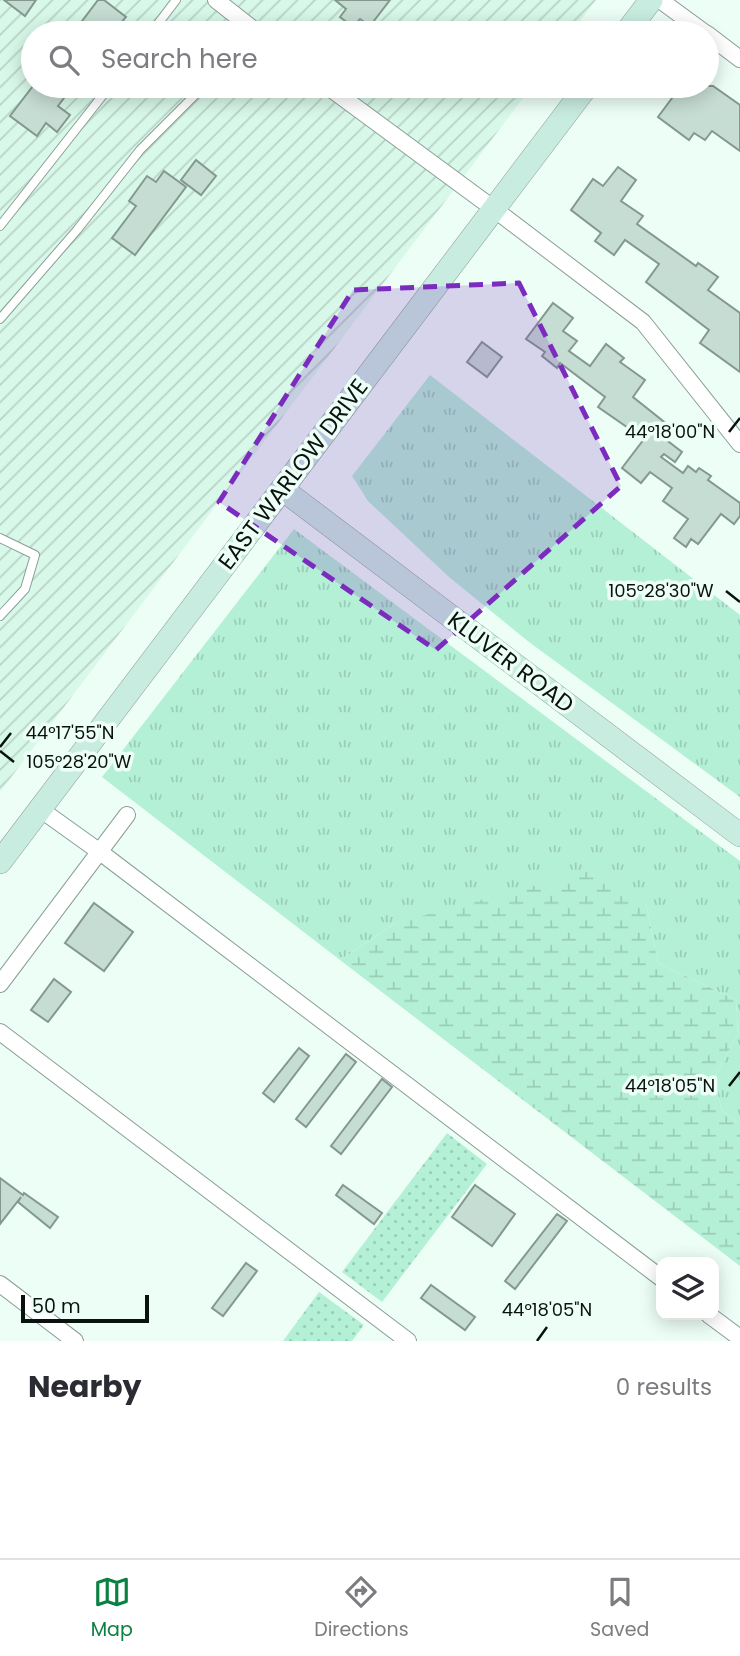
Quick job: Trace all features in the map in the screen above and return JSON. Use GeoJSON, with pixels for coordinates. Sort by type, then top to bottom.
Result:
{"type":"FeatureCollection","features":[{"type":"Feature","properties":{"kind":"street"},"geometry":{"type":"LineString","coordinates":[[216,0],[237,6],[249,21]]}},
{"type":"Feature","properties":{"kind":"street"},"geometry":{"type":"LineString","coordinates":[[635,21],[651,0]]}},
{"type":"Feature","properties":{"kind":"street"},"geometry":{"type":"LineString","coordinates":[[660,0],[688,21]]}},
{"type":"Feature","properties":{"kind":"street"},"geometry":{"type":"LineString","coordinates":[[719,44],[740,59]]}},
{"type":"Feature","properties":{"kind":"street"},"geometry":{"type":"LineString","coordinates":[[343,98],[495,209],[643,323],[740,444]]}},
{"type":"Feature","properties":{"kind":"street","name":"EAST WARLOW DRIVE"},"geometry":{"type":"LineString","coordinates":[[0,862],[578,98]]}},
{"type":"Feature","properties":{"kind":"street","name":"KLUVER ROAD"},"geometry":{"type":"LineString","coordinates":[[282,489],[740,835]]}},
{"type":"Feature","properties":{"kind":"street"},"geometry":{"type":"LineString","coordinates":[[40,809],[656,1275]]}},
{"type":"Feature","properties":{"kind":"street"},"geometry":{"type":"LineString","coordinates":[[0,984],[127,815]]}},
{"type":"Feature","properties":{"kind":"street"},"geometry":{"type":"LineString","coordinates":[[0,1032],[408,1341]]}},
{"type":"Feature","properties":{"kind":"street"},"geometry":{"type":"LineString","coordinates":[[0,1284],[75,1341]]}},
{"type":"Feature","properties":{"kind":"street"},"geometry":{"type":"LineString","coordinates":[[716,1320],[740,1338]]}},
{"type":"Feature","properties":{"kind":"lane"},"geometry":{"type":"LineString","coordinates":[[160,21],[176,0]]}},
{"type":"Feature","properties":{"kind":"lane"},"geometry":{"type":"LineString","coordinates":[[0,226],[101,98]]}},
{"type":"Feature","properties":{"kind":"lane"},"geometry":{"type":"LineString","coordinates":[[0,320],[77,230],[141,149],[192,98]]}},
{"type":"Feature","properties":{"kind":"lane"},"geometry":{"type":"LineString","coordinates":[[0,538],[35,555],[25,589],[0,616]]}},
{"type":"Feature","properties":{"kind":"highlighted area"},"geometry":{"type":"Polygon","coordinates":[[[519,283],[621,486],[436,650],[219,502],[353,290],[519,283]]]}},
{"type":"Feature","properties":{"kind":"shaded area"},"geometry":{"type":"Polygon","coordinates":[[[0,0],[596,0],[580,21],[21,21],[21,98],[523,98],[0,792],[0,0]]]}},
{"type":"Feature","properties":{"kind":"green space"},"geometry":{"type":"Polygon","coordinates":[[[430,375],[740,615],[740,797],[529,642],[449,577],[368,501],[352,476],[430,375]]]}},
{"type":"Feature","properties":{"kind":"green space"},"geometry":{"type":"Polygon","coordinates":[[[294,529],[740,861],[740,1124],[722,1111],[714,1078],[738,1034],[736,1000],[658,963],[646,903],[396,923],[340,960],[102,777],[294,529]]]}},
{"type":"Feature","properties":{"kind":"green space"},"geometry":{"type":"Polygon","coordinates":[[[600,868],[646,903],[658,963],[736,1000],[738,1034],[714,1078],[722,1111],[740,1124],[740,1266],[340,960],[396,923],[600,868]]]}},
{"type":"Feature","properties":{"kind":"green space"},"geometry":{"type":"Polygon","coordinates":[[[447,1133],[487,1164],[382,1302],[342,1272],[447,1133]]]}},
{"type":"Feature","properties":{"kind":"green space"},"geometry":{"type":"Polygon","coordinates":[[[319,1292],[364,1325],[352,1341],[283,1341],[319,1292]]]}},
{"type":"Feature","properties":{"kind":"building"},"geometry":{"type":"Polygon","coordinates":[[[4,0],[36,0],[25,16],[4,0]]]}},
{"type":"Feature","properties":{"kind":"building"},"geometry":{"type":"Polygon","coordinates":[[[98,0],[104,0],[126,17],[123,21],[82,21],[98,0]]]}},
{"type":"Feature","properties":{"kind":"building"},"geometry":{"type":"Polygon","coordinates":[[[335,0],[390,0],[374,21],[345,21],[340,17],[346,9],[335,0]]]}},
{"type":"Feature","properties":{"kind":"building"},"geometry":{"type":"Polygon","coordinates":[[[719,90],[740,105],[740,151],[712,131],[705,140],[694,133],[689,140],[658,117],[672,98],[719,98],[719,90]]]}},
{"type":"Feature","properties":{"kind":"building"},"geometry":{"type":"Polygon","coordinates":[[[24,98],[64,98],[58,106],[70,115],[57,132],[46,123],[37,136],[10,116],[24,98]]]}},
{"type":"Feature","properties":{"kind":"building"},"geometry":{"type":"Polygon","coordinates":[[[196,160],[216,176],[201,195],[181,180],[196,160]]]}},
{"type":"Feature","properties":{"kind":"building"},"geometry":{"type":"Polygon","coordinates":[[[618,167],[636,180],[621,201],[643,216],[637,224],[696,266],[698,263],[718,277],[708,290],[740,313],[740,372],[700,343],[709,330],[646,282],[659,264],[625,240],[614,255],[595,241],[601,233],[571,210],[593,179],[603,186],[618,167]]]}},
{"type":"Feature","properties":{"kind":"building"},"geometry":{"type":"Polygon","coordinates":[[[164,171],[186,187],[135,255],[112,238],[136,206],[129,201],[147,176],[156,182],[164,171]]]}},
{"type":"Feature","properties":{"kind":"building"},"geometry":{"type":"Polygon","coordinates":[[[553,303],[573,318],[563,331],[577,341],[569,351],[590,366],[606,344],[624,358],[620,362],[645,380],[633,397],[668,425],[660,435],[682,452],[675,462],[664,454],[661,457],[683,473],[688,466],[696,472],[699,468],[711,476],[708,480],[740,503],[740,516],[734,524],[721,514],[698,544],[691,539],[686,547],[674,538],[688,519],[663,501],[672,488],[650,472],[641,483],[622,468],[644,439],[598,407],[605,397],[560,363],[557,368],[542,356],[545,352],[526,339],[553,303]]]}},
{"type":"Feature","properties":{"kind":"building"},"geometry":{"type":"Polygon","coordinates":[[[482,342],[502,357],[487,377],[467,362],[482,342]]]}},
{"type":"Feature","properties":{"kind":"building"},"geometry":{"type":"Polygon","coordinates":[[[94,903],[133,932],[104,971],[65,943],[94,903]]]}},
{"type":"Feature","properties":{"kind":"building"},"geometry":{"type":"Polygon","coordinates":[[[54,979],[71,992],[48,1022],[31,1010],[54,979]]]}},
{"type":"Feature","properties":{"kind":"building"},"geometry":{"type":"Polygon","coordinates":[[[299,1048],[309,1056],[274,1102],[263,1093],[299,1048]]]}},
{"type":"Feature","properties":{"kind":"building"},"geometry":{"type":"Polygon","coordinates":[[[346,1054],[356,1062],[306,1127],[296,1119],[346,1054]]]}},
{"type":"Feature","properties":{"kind":"building"},"geometry":{"type":"Polygon","coordinates":[[[382,1079],[392,1087],[341,1154],[331,1146],[382,1079]]]}},
{"type":"Feature","properties":{"kind":"building"},"geometry":{"type":"Polygon","coordinates":[[[0,1178],[58,1217],[50,1228],[18,1202],[21,1197],[0,1224],[0,1178]]]}},
{"type":"Feature","properties":{"kind":"building"},"geometry":{"type":"Polygon","coordinates":[[[343,1185],[382,1213],[374,1224],[336,1195],[343,1185]]]}},
{"type":"Feature","properties":{"kind":"building"},"geometry":{"type":"Polygon","coordinates":[[[475,1185],[515,1214],[492,1246],[452,1217],[475,1185]]]}},
{"type":"Feature","properties":{"kind":"building"},"geometry":{"type":"Polygon","coordinates":[[[557,1214],[567,1221],[515,1289],[505,1281],[557,1214]]]}},
{"type":"Feature","properties":{"kind":"building"},"geometry":{"type":"Polygon","coordinates":[[[246,1263],[257,1271],[223,1316],[212,1308],[246,1263]]]}},
{"type":"Feature","properties":{"kind":"building"},"geometry":{"type":"Polygon","coordinates":[[[431,1285],[475,1317],[465,1330],[421,1298],[431,1285]]]}}]}
